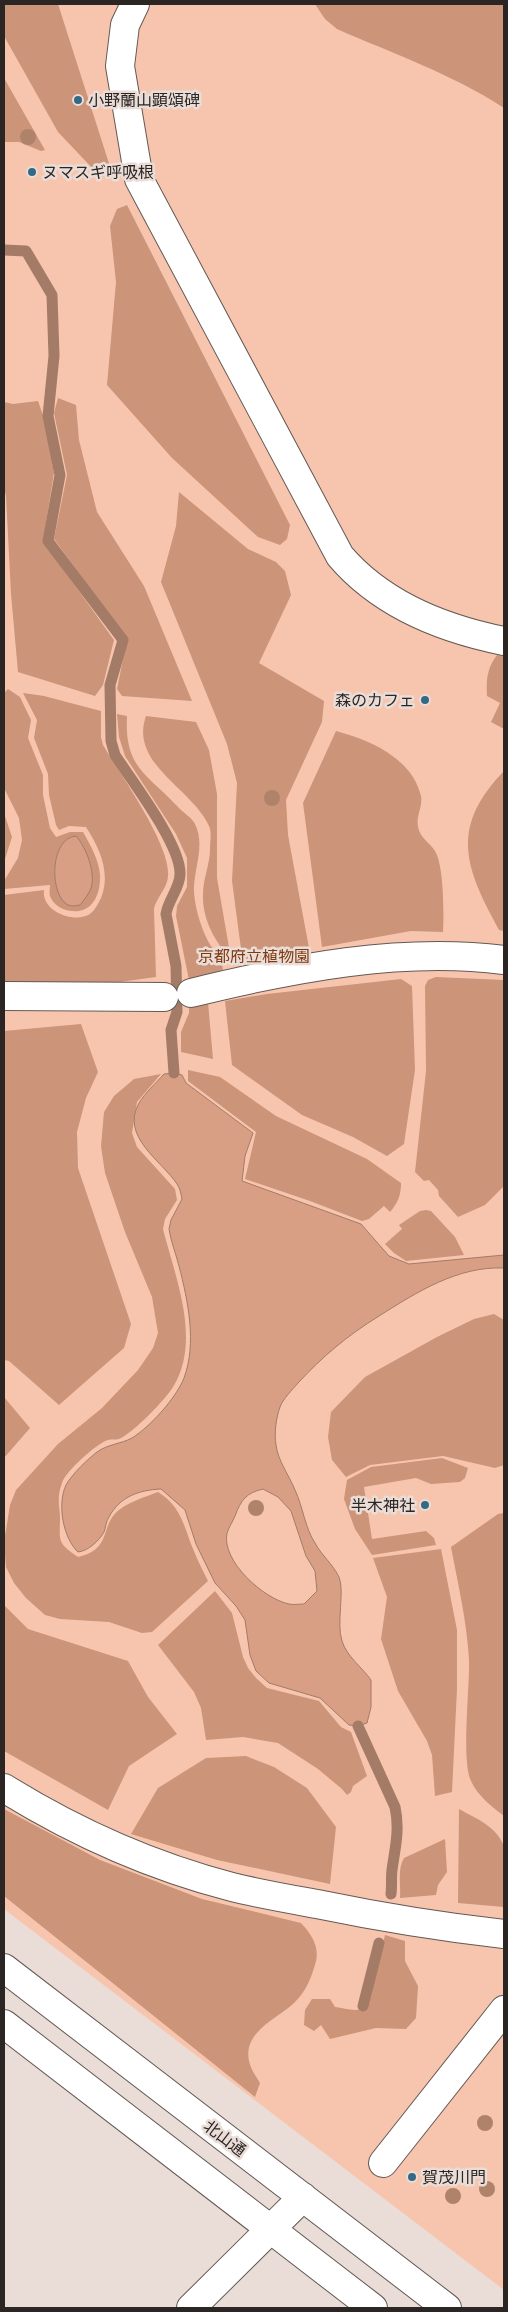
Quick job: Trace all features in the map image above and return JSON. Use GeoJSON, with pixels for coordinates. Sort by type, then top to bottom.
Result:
{"type":"FeatureCollection","features":[{"type":"Feature","properties":{"kind":"street"},"geometry":{"type":"LineString","coordinates":[[135,4],[125,25],[120,66],[140,179],[340,556],[361,578],[415,612],[460,630],[504,641]]}},
{"type":"Feature","properties":{"kind":"street"},"geometry":{"type":"LineString","coordinates":[[191,993],[262,976],[362,961],[454,955],[504,960]]}},
{"type":"Feature","properties":{"kind":"street"},"geometry":{"type":"LineString","coordinates":[[4,996],[164,997]]}},
{"type":"Feature","properties":{"kind":"street"},"geometry":{"type":"LineString","coordinates":[[4,1788],[92,1837],[161,1865],[197,1877],[242,1889],[403,1921],[504,1934]]}},
{"type":"Feature","properties":{"kind":"street","name":"北山通"},"geometry":{"type":"LineString","coordinates":[[4,1968],[448,2308]]}},
{"type":"Feature","properties":{"kind":"street"},"geometry":{"type":"LineString","coordinates":[[40,1997],[8,2027],[373,2308]]}},
{"type":"Feature","properties":{"kind":"street"},"geometry":{"type":"LineString","coordinates":[[383,2163],[504,2010]]}},
{"type":"Feature","properties":{"kind":"street"},"geometry":{"type":"LineString","coordinates":[[192,2308],[303,2197]]}},
{"type":"Feature","properties":{"kind":"green space","name":"京都府立植物園"},"geometry":{"type":"Polygon","coordinates":[[[4,4],[504,4],[504,2290],[4,1909],[4,4]]]}},
{"type":"Feature","properties":{"kind":"green space"},"geometry":{"type":"Polygon","coordinates":[[[4,4],[58,4],[113,176],[95,171],[58,132],[4,36],[4,4]]]}},
{"type":"Feature","properties":{"kind":"green space"},"geometry":{"type":"Polygon","coordinates":[[[315,4],[504,4],[504,108],[443,75],[337,29],[325,19],[315,4]]]}},
{"type":"Feature","properties":{"kind":"green space"},"geometry":{"type":"Polygon","coordinates":[[[4,78],[45,150],[41,151],[19,142],[4,142],[4,78]]]}},
{"type":"Feature","properties":{"kind":"green space"},"geometry":{"type":"Polygon","coordinates":[[[127,205],[290,525],[287,539],[280,545],[258,537],[172,458],[107,385],[116,282],[110,226],[117,209],[127,205]]]}},
{"type":"Feature","properties":{"kind":"green space"},"geometry":{"type":"Polygon","coordinates":[[[58,398],[76,405],[79,440],[97,512],[144,586],[192,701],[122,696],[117,689],[127,639],[54,539],[67,475],[54,413],[58,398]]]}},
{"type":"Feature","properties":{"kind":"green space"},"geometry":{"type":"Polygon","coordinates":[[[38,401],[45,421],[54,473],[43,541],[114,640],[103,685],[95,696],[18,672],[4,488],[4,402],[13,404],[38,401]]]}},
{"type":"Feature","properties":{"kind":"green space"},"geometry":{"type":"Polygon","coordinates":[[[179,492],[248,549],[276,562],[285,571],[291,595],[259,663],[324,701],[322,722],[286,800],[288,835],[309,948],[243,964],[232,881],[237,783],[227,744],[161,582],[176,526],[179,492]]]}},
{"type":"Feature","properties":{"kind":"green space"},"geometry":{"type":"Polygon","coordinates":[[[497,655],[504,656],[504,729],[491,722],[500,703],[487,696],[488,674],[497,655]]]}},
{"type":"Feature","properties":{"kind":"green space"},"geometry":{"type":"Polygon","coordinates":[[[8,689],[20,697],[31,720],[28,738],[43,775],[43,795],[50,828],[56,837],[70,832],[83,832],[96,858],[100,883],[96,898],[92,904],[80,911],[72,911],[57,906],[50,896],[50,885],[4,889],[4,881],[18,858],[22,840],[19,818],[4,788],[4,693],[8,689]],[[87,857],[56,860],[57,888],[80,905],[88,892],[91,882],[87,857]]]}},
{"type":"Feature","properties":{"kind":"green space"},"geometry":{"type":"Polygon","coordinates":[[[23,693],[44,696],[101,711],[101,737],[103,745],[143,810],[162,847],[167,863],[168,880],[154,908],[156,977],[83,987],[4,984],[4,895],[44,890],[44,897],[48,904],[60,914],[83,917],[90,914],[98,905],[104,889],[105,879],[100,853],[86,827],[69,826],[59,830],[56,825],[49,795],[48,774],[34,738],[37,720],[23,693]]]}},
{"type":"Feature","properties":{"kind":"green space"},"geometry":{"type":"Polygon","coordinates":[[[117,714],[127,716],[127,734],[130,748],[140,769],[195,824],[198,832],[199,849],[194,884],[195,904],[204,932],[221,961],[223,970],[189,980],[176,916],[177,906],[187,887],[187,858],[176,834],[125,756],[119,737],[117,714]]]}},
{"type":"Feature","properties":{"kind":"green space"},"geometry":{"type":"Polygon","coordinates":[[[146,716],[196,722],[209,750],[217,794],[217,878],[231,959],[211,930],[203,903],[203,888],[210,855],[210,828],[201,812],[165,775],[154,762],[146,748],[143,733],[146,716]]]}},
{"type":"Feature","properties":{"kind":"green space"},"geometry":{"type":"Polygon","coordinates":[[[336,731],[362,740],[388,753],[409,771],[416,783],[421,796],[418,818],[419,830],[422,837],[435,851],[442,878],[443,932],[411,931],[322,947],[303,803],[336,731]]]}},
{"type":"Feature","properties":{"kind":"green space"},"geometry":{"type":"Polygon","coordinates":[[[504,771],[504,931],[499,930],[487,908],[471,867],[468,849],[469,830],[475,811],[504,771]]]}},
{"type":"Feature","properties":{"kind":"green space"},"geometry":{"type":"Polygon","coordinates":[[[4,813],[12,837],[4,862],[4,813]]]}},
{"type":"Feature","properties":{"kind":"green space"},"geometry":{"type":"Polygon","coordinates":[[[436,977],[504,980],[504,1186],[485,1205],[458,1217],[439,1196],[438,1190],[429,1180],[424,1181],[415,1172],[426,1071],[425,986],[428,980],[436,977]]]}},
{"type":"Feature","properties":{"kind":"green space"},"geometry":{"type":"Polygon","coordinates":[[[401,979],[412,986],[415,1070],[404,1144],[387,1156],[353,1137],[302,1115],[232,1065],[225,1001],[267,994],[401,979]]]}},
{"type":"Feature","properties":{"kind":"green space"},"geometry":{"type":"Polygon","coordinates":[[[208,1002],[213,1059],[181,1052],[181,1032],[189,1013],[189,1004],[208,1002]]]}},
{"type":"Feature","properties":{"kind":"green space"},"geometry":{"type":"Polygon","coordinates":[[[81,1024],[98,1072],[86,1098],[77,1132],[78,1168],[131,1324],[124,1348],[59,1405],[9,1361],[4,1360],[4,1031],[81,1024]]]}},
{"type":"Feature","properties":{"kind":"green space"},"geometry":{"type":"Polygon","coordinates":[[[188,1070],[220,1077],[276,1116],[367,1159],[401,1183],[400,1195],[395,1205],[390,1212],[384,1206],[369,1219],[362,1221],[245,1179],[256,1132],[188,1081],[188,1070]]]}},
{"type":"Feature","properties":{"kind":"green space"},"geometry":{"type":"Polygon","coordinates":[[[161,1074],[137,1102],[132,1133],[137,1147],[175,1189],[177,1200],[165,1219],[163,1229],[179,1288],[186,1329],[181,1369],[173,1387],[140,1424],[125,1436],[103,1442],[89,1452],[64,1478],[59,1492],[61,1540],[66,1548],[78,1557],[96,1549],[101,1543],[113,1516],[133,1502],[158,1492],[176,1508],[208,1581],[152,1632],[142,1633],[109,1622],[60,1619],[45,1615],[26,1598],[14,1583],[6,1567],[4,1542],[10,1505],[16,1490],[58,1444],[102,1408],[138,1370],[153,1348],[158,1333],[152,1297],[125,1232],[105,1173],[101,1146],[104,1112],[114,1096],[134,1079],[161,1074]]]}},
{"type":"Feature","properties":{"kind":"green space"},"geometry":{"type":"Polygon","coordinates":[[[420,1211],[431,1211],[455,1237],[464,1255],[406,1261],[385,1244],[402,1229],[399,1225],[420,1211]]]}},
{"type":"Feature","properties":{"kind":"green space"},"geometry":{"type":"Polygon","coordinates":[[[494,1314],[504,1320],[504,1465],[495,1468],[443,1456],[370,1465],[346,1477],[332,1460],[328,1437],[331,1412],[365,1377],[437,1337],[474,1319],[494,1314]]]}},
{"type":"Feature","properties":{"kind":"green space"},"geometry":{"type":"Polygon","coordinates":[[[4,1397],[30,1428],[4,1458],[4,1397]]]}},
{"type":"Feature","properties":{"kind":"green space"},"geometry":{"type":"Polygon","coordinates":[[[442,1458],[468,1468],[465,1478],[460,1482],[431,1484],[416,1478],[364,1487],[372,1539],[426,1531],[434,1538],[436,1545],[372,1555],[355,1529],[344,1499],[347,1480],[371,1467],[442,1458]]]}},
{"type":"Feature","properties":{"kind":"green space"},"geometry":{"type":"Polygon","coordinates":[[[504,1513],[504,1816],[477,1791],[468,1771],[466,1741],[469,1672],[468,1646],[451,1547],[498,1514],[504,1513]]]}},
{"type":"Feature","properties":{"kind":"green space"},"geometry":{"type":"Polygon","coordinates":[[[441,1549],[457,1630],[457,1689],[452,1792],[435,1796],[432,1755],[427,1741],[398,1691],[381,1639],[387,1597],[373,1558],[441,1549]]]}},
{"type":"Feature","properties":{"kind":"green space"},"geometry":{"type":"Polygon","coordinates":[[[215,1591],[232,1613],[243,1657],[248,1668],[256,1678],[267,1688],[319,1701],[341,1727],[351,1732],[367,1776],[353,1786],[351,1792],[347,1795],[318,1769],[278,1743],[243,1737],[206,1740],[201,1708],[194,1692],[158,1645],[215,1591]]]}},
{"type":"Feature","properties":{"kind":"green space"},"geometry":{"type":"Polygon","coordinates":[[[4,1605],[28,1629],[128,1661],[148,1697],[177,1734],[129,1766],[108,1810],[4,1751],[4,1605]]]}},
{"type":"Feature","properties":{"kind":"green space"},"geometry":{"type":"Polygon","coordinates":[[[246,1756],[274,1767],[307,1788],[336,1827],[330,1884],[217,1860],[131,1834],[158,1788],[206,1758],[246,1756]]]}},
{"type":"Feature","properties":{"kind":"green space"},"geometry":{"type":"Polygon","coordinates":[[[4,1809],[100,1860],[202,1899],[301,1923],[306,1928],[313,1939],[317,1955],[309,1982],[295,2002],[262,2027],[249,2047],[249,2062],[260,2083],[255,2097],[4,1896],[4,1809]]]}},
{"type":"Feature","properties":{"kind":"green space"},"geometry":{"type":"Polygon","coordinates":[[[459,1809],[491,1828],[501,1839],[504,1846],[504,1907],[458,1903],[459,1809]]]}},
{"type":"Feature","properties":{"kind":"green space"},"geometry":{"type":"Polygon","coordinates":[[[445,1839],[447,1872],[438,1885],[436,1895],[400,1898],[400,1872],[404,1858],[445,1839]]]}},
{"type":"Feature","properties":{"kind":"green space"},"geometry":{"type":"Polygon","coordinates":[[[385,1935],[405,1941],[405,1961],[418,1986],[416,2018],[406,2029],[376,2028],[330,2039],[321,2025],[314,2031],[304,2025],[305,2010],[312,1999],[330,1999],[335,2007],[353,2010],[362,2009],[369,2003],[385,1935]]]}},
{"type":"Feature","properties":{"kind":"shaded area"},"geometry":{"type":"Polygon","coordinates":[[[76,836],[89,860],[92,882],[89,892],[80,905],[72,906],[65,903],[56,887],[55,865],[61,845],[68,839],[76,836]]]}},
{"type":"Feature","properties":{"kind":"shaded area"},"geometry":{"type":"Polygon","coordinates":[[[174,1073],[182,1075],[186,1083],[253,1133],[245,1156],[242,1181],[361,1224],[389,1256],[409,1264],[504,1255],[504,1268],[470,1271],[438,1282],[408,1298],[356,1331],[307,1373],[281,1404],[275,1436],[279,1457],[293,1484],[312,1537],[339,1577],[341,1583],[340,1634],[344,1647],[371,1680],[371,1707],[367,1723],[358,1726],[349,1725],[320,1698],[269,1683],[256,1671],[250,1655],[245,1620],[236,1606],[215,1583],[196,1544],[185,1510],[161,1489],[138,1493],[125,1499],[108,1519],[102,1535],[86,1550],[78,1552],[65,1530],[62,1502],[66,1485],[80,1467],[97,1452],[132,1438],[155,1419],[180,1386],[188,1365],[191,1336],[190,1322],[178,1261],[169,1229],[171,1220],[182,1199],[180,1189],[145,1148],[135,1127],[135,1115],[139,1103],[164,1074],[174,1073]],[[263,1489],[248,1495],[240,1506],[227,1533],[227,1544],[237,1566],[257,1587],[279,1601],[291,1604],[304,1604],[317,1591],[315,1571],[306,1556],[291,1511],[278,1497],[263,1489]]]}},
{"type":"Feature","properties":{"kind":"waterway"},"geometry":{"type":"LineString","coordinates":[[4,250],[26,251],[52,295],[54,356],[48,416],[60,475],[48,541],[123,640],[110,685],[111,741],[115,755],[154,813],[173,847],[178,862],[179,879],[166,914],[176,966],[177,1012],[171,1030],[174,1073]]}},
{"type":"Feature","properties":{"kind":"waterway"},"geometry":{"type":"LineString","coordinates":[[358,1726],[395,1807],[397,1831],[391,1894]]}},
{"type":"Feature","properties":{"kind":"waterway"},"geometry":{"type":"LineString","coordinates":[[363,2006],[379,1943]]}},
{"type":"Feature","properties":{"kind":"place","name":"小野蘭山顕頌碑"},"geometry":{"type":"Point","coordinates":[78,100]}},
{"type":"Feature","properties":{"kind":"place","name":"ヌマスギ呼吸根"},"geometry":{"type":"Point","coordinates":[32,172]}},
{"type":"Feature","properties":{"kind":"place","name":"森のカフェ"},"geometry":{"type":"Point","coordinates":[425,700]}},
{"type":"Feature","properties":{"kind":"place","name":"半木神社"},"geometry":{"type":"Point","coordinates":[425,1505]}},
{"type":"Feature","properties":{"kind":"place","name":"賀茂川門"},"geometry":{"type":"Point","coordinates":[412,2177]}}]}
